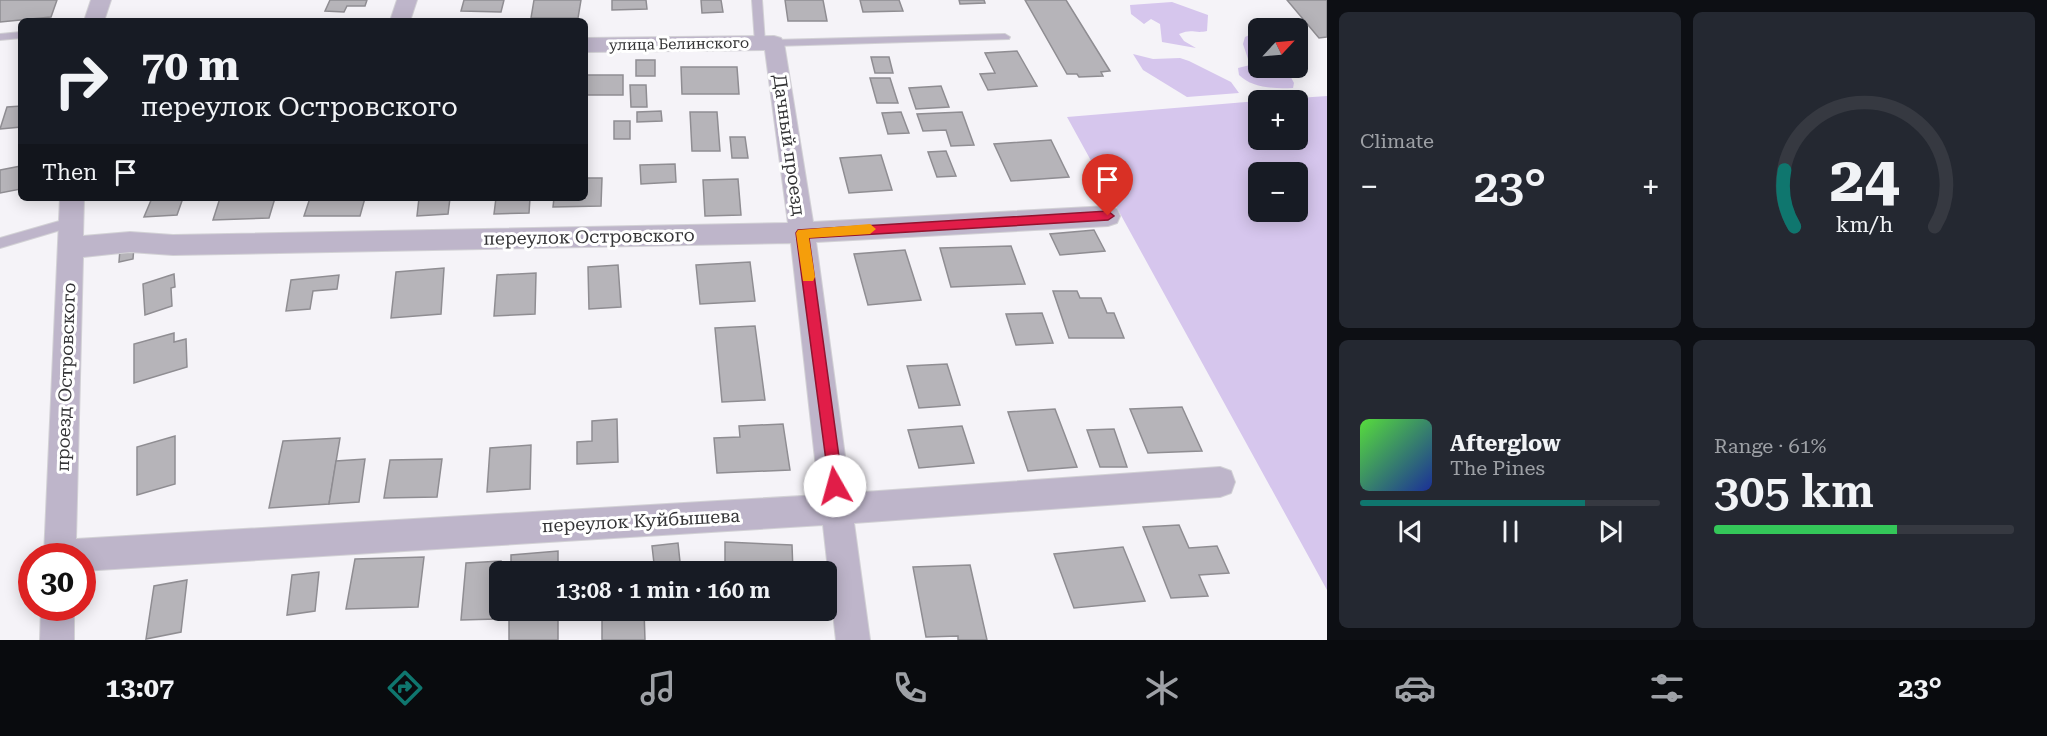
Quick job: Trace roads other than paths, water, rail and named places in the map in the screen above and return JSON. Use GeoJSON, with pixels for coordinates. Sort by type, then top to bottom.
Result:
{"type":"FeatureCollection","features":[{"type":"Feature","properties":{"kind":"street"},"geometry":{"type":"LineString","coordinates":[[95,18],[101,0]]}},
{"type":"Feature","properties":{"kind":"street"},"geometry":{"type":"LineString","coordinates":[[401,18],[407,0]]}},
{"type":"Feature","properties":{"kind":"street","name":"улица Белинского"},"geometry":{"type":"LineString","coordinates":[[588,45],[767,43]]}},
{"type":"Feature","properties":{"kind":"street","name":"Дачный проезд"},"geometry":{"type":"LineString","coordinates":[[767,43],[802,233],[853,640]]}},
{"type":"Feature","properties":{"kind":"street","name":"переулок Островского"},"geometry":{"type":"LineString","coordinates":[[71,223],[130,242],[184,245],[802,233],[1108,216]]}},
{"type":"Feature","properties":{"kind":"street","name":"проезд Островского"},"geometry":{"type":"LineString","coordinates":[[61,543],[71,223]]}},
{"type":"Feature","properties":{"kind":"street","name":"переулок Куйбышева"},"geometry":{"type":"LineString","coordinates":[[96,554],[838,509],[1220,482]]}},
{"type":"Feature","properties":{"kind":"street"},"geometry":{"type":"LineString","coordinates":[[57,640],[58,621]]}},
{"type":"Feature","properties":{"kind":"lane"},"geometry":{"type":"LineString","coordinates":[[757,0],[767,43],[1005,37]]}},
{"type":"Feature","properties":{"kind":"lane"},"geometry":{"type":"LineString","coordinates":[[0,37],[18,35]]}},
{"type":"Feature","properties":{"kind":"lane"},"geometry":{"type":"LineString","coordinates":[[0,243],[71,223]]}}]}
